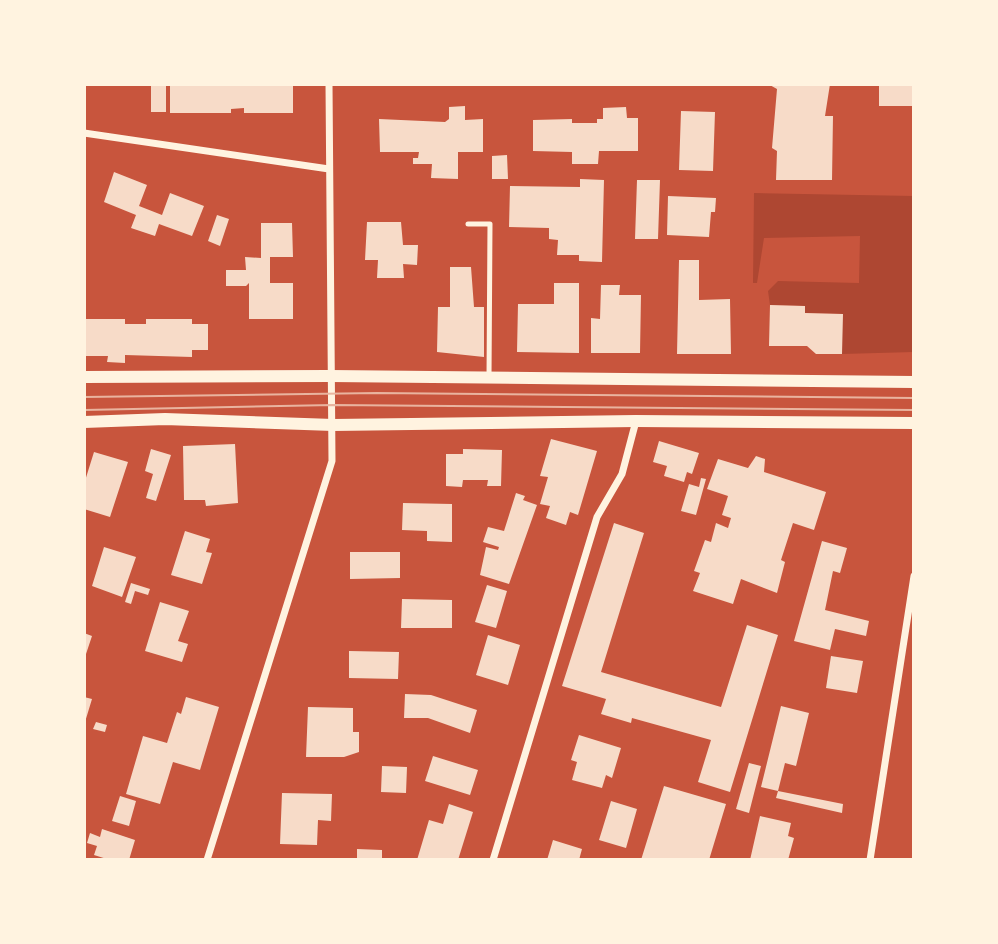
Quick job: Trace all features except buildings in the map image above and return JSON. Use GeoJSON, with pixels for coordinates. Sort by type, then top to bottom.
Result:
{"type":"FeatureCollection","features":[{"type":"Feature","properties":{"kind":"street"},"geometry":{"type":"LineString","coordinates":[[207,860],[332,461],[329,84]]}},
{"type":"Feature","properties":{"kind":"street"},"geometry":{"type":"LineString","coordinates":[[84,133],[329,169]]}},
{"type":"Feature","properties":{"kind":"street"},"geometry":{"type":"LineString","coordinates":[[84,377],[330,376],[914,382]]}},
{"type":"Feature","properties":{"kind":"street"},"geometry":{"type":"LineString","coordinates":[[84,422],[165,419],[333,425],[636,421],[914,423]]}},
{"type":"Feature","properties":{"kind":"street"},"geometry":{"type":"LineString","coordinates":[[493,860],[597,517],[622,474],[636,421]]}},
{"type":"Feature","properties":{"kind":"street"},"geometry":{"type":"LineString","coordinates":[[870,860],[914,576]]}},
{"type":"Feature","properties":{"kind":"lane"},"geometry":{"type":"LineString","coordinates":[[468,224],[490,224],[489,378]]}},
{"type":"Feature","properties":{"kind":"shaded area"},"geometry":{"type":"Polygon","coordinates":[[[754,193],[914,196],[914,352],[842,354],[842,314],[805,313],[804,306],[770,305],[768,291],[778,281],[859,283],[860,236],[764,238],[757,283],[753,283],[754,193]]]}},
{"type":"Feature","properties":{"kind":"tram line"},"geometry":{"type":"LineString","coordinates":[[84,397],[377,393],[914,398]]}},
{"type":"Feature","properties":{"kind":"tram line"},"geometry":{"type":"LineString","coordinates":[[84,410],[333,405],[914,410]]}}]}
